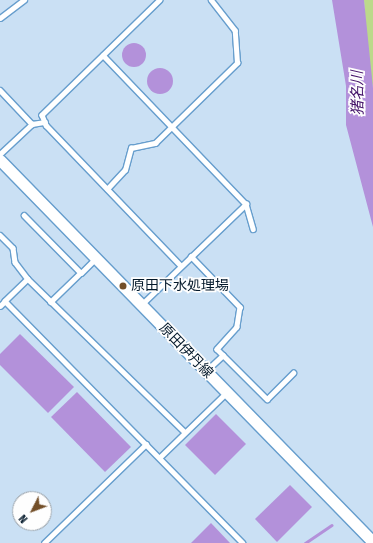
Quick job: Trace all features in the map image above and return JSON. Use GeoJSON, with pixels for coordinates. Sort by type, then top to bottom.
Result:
{"type":"FeatureCollection","features":[{"type":"Feature","properties":{"kind":"street","name":"原田伊丹線"},"geometry":{"type":"LineString","coordinates":[[0,160],[373,542]]}},
{"type":"Feature","properties":{"kind":"lane"},"geometry":{"type":"LineString","coordinates":[[0,18],[24,0]]}},
{"type":"Feature","properties":{"kind":"lane"},"geometry":{"type":"LineString","coordinates":[[160,0],[42,115],[45,122],[181,266]]}},
{"type":"Feature","properties":{"kind":"lane"},"geometry":{"type":"LineString","coordinates":[[107,189],[125,170],[131,148],[155,143],[173,128],[237,63],[235,31],[211,0]]}},
{"type":"Feature","properties":{"kind":"lane"},"geometry":{"type":"LineString","coordinates":[[103,55],[246,204],[253,230]]}},
{"type":"Feature","properties":{"kind":"lane"},"geometry":{"type":"LineString","coordinates":[[0,90],[32,124]]}},
{"type":"Feature","properties":{"kind":"lane"},"geometry":{"type":"LineString","coordinates":[[0,154],[32,124],[45,122]]}},
{"type":"Feature","properties":{"kind":"lane"},"geometry":{"type":"LineString","coordinates":[[141,305],[246,204]]}},
{"type":"Feature","properties":{"kind":"lane"},"geometry":{"type":"LineString","coordinates":[[24,216],[81,273]]}},
{"type":"Feature","properties":{"kind":"lane"},"geometry":{"type":"LineString","coordinates":[[0,235],[14,248],[16,262],[28,279],[185,432]]}},
{"type":"Feature","properties":{"kind":"lane"},"geometry":{"type":"LineString","coordinates":[[191,256],[240,307],[237,327],[217,349],[267,399],[293,373]]}},
{"type":"Feature","properties":{"kind":"lane"},"geometry":{"type":"LineString","coordinates":[[52,302],[96,258]]}},
{"type":"Feature","properties":{"kind":"lane"},"geometry":{"type":"LineString","coordinates":[[0,306],[28,279]]}},
{"type":"Feature","properties":{"kind":"lane"},"geometry":{"type":"LineString","coordinates":[[5,301],[243,543]]}},
{"type":"Feature","properties":{"kind":"lane"},"geometry":{"type":"LineString","coordinates":[[206,371],[223,355]]}},
{"type":"Feature","properties":{"kind":"lane"},"geometry":{"type":"LineString","coordinates":[[160,457],[227,392]]}},
{"type":"Feature","properties":{"kind":"lane"},"geometry":{"type":"LineString","coordinates":[[44,543],[146,444]]}},
{"type":"Feature","properties":{"kind":"green space"},"geometry":{"type":"Polygon","coordinates":[[[364,0],[373,0],[373,88],[368,64],[364,0]]]}},
{"type":"Feature","properties":{"kind":"water","name":"猪名川"},"geometry":{"type":"Polygon","coordinates":[[[332,0],[364,0],[373,88],[373,227],[346,125],[346,86],[332,0]]]}},
{"type":"Feature","properties":{"kind":"water"},"geometry":{"type":"Polygon","coordinates":[[[134,43],[143,46],[146,55],[143,64],[134,67],[125,64],[122,55],[125,46],[134,43]]]}},
{"type":"Feature","properties":{"kind":"water"},"geometry":{"type":"Polygon","coordinates":[[[160,68],[169,72],[173,81],[169,90],[160,94],[151,90],[147,81],[151,72],[160,68]]]}},
{"type":"Feature","properties":{"kind":"water"},"geometry":{"type":"Polygon","coordinates":[[[20,334],[74,387],[48,413],[0,365],[0,354],[20,334]]]}},
{"type":"Feature","properties":{"kind":"water"},"geometry":{"type":"Polygon","coordinates":[[[77,392],[131,447],[105,472],[51,417],[77,392]]]}},
{"type":"Feature","properties":{"kind":"water"},"geometry":{"type":"Polygon","coordinates":[[[216,414],[246,444],[215,475],[185,445],[216,414]]]}},
{"type":"Feature","properties":{"kind":"water"},"geometry":{"type":"Polygon","coordinates":[[[290,485],[312,507],[277,542],[255,519],[290,485]]]}},
{"type":"Feature","properties":{"kind":"water"},"geometry":{"type":"Polygon","coordinates":[[[211,523],[230,543],[191,543],[211,523]]]}},
{"type":"Feature","properties":{"kind":"waterway"},"geometry":{"type":"LineString","coordinates":[[305,543],[332,525]]}},
{"type":"Feature","properties":{"kind":"place","name":"原田下水処理場"},"geometry":{"type":"Point","coordinates":[123,286]}}]}
